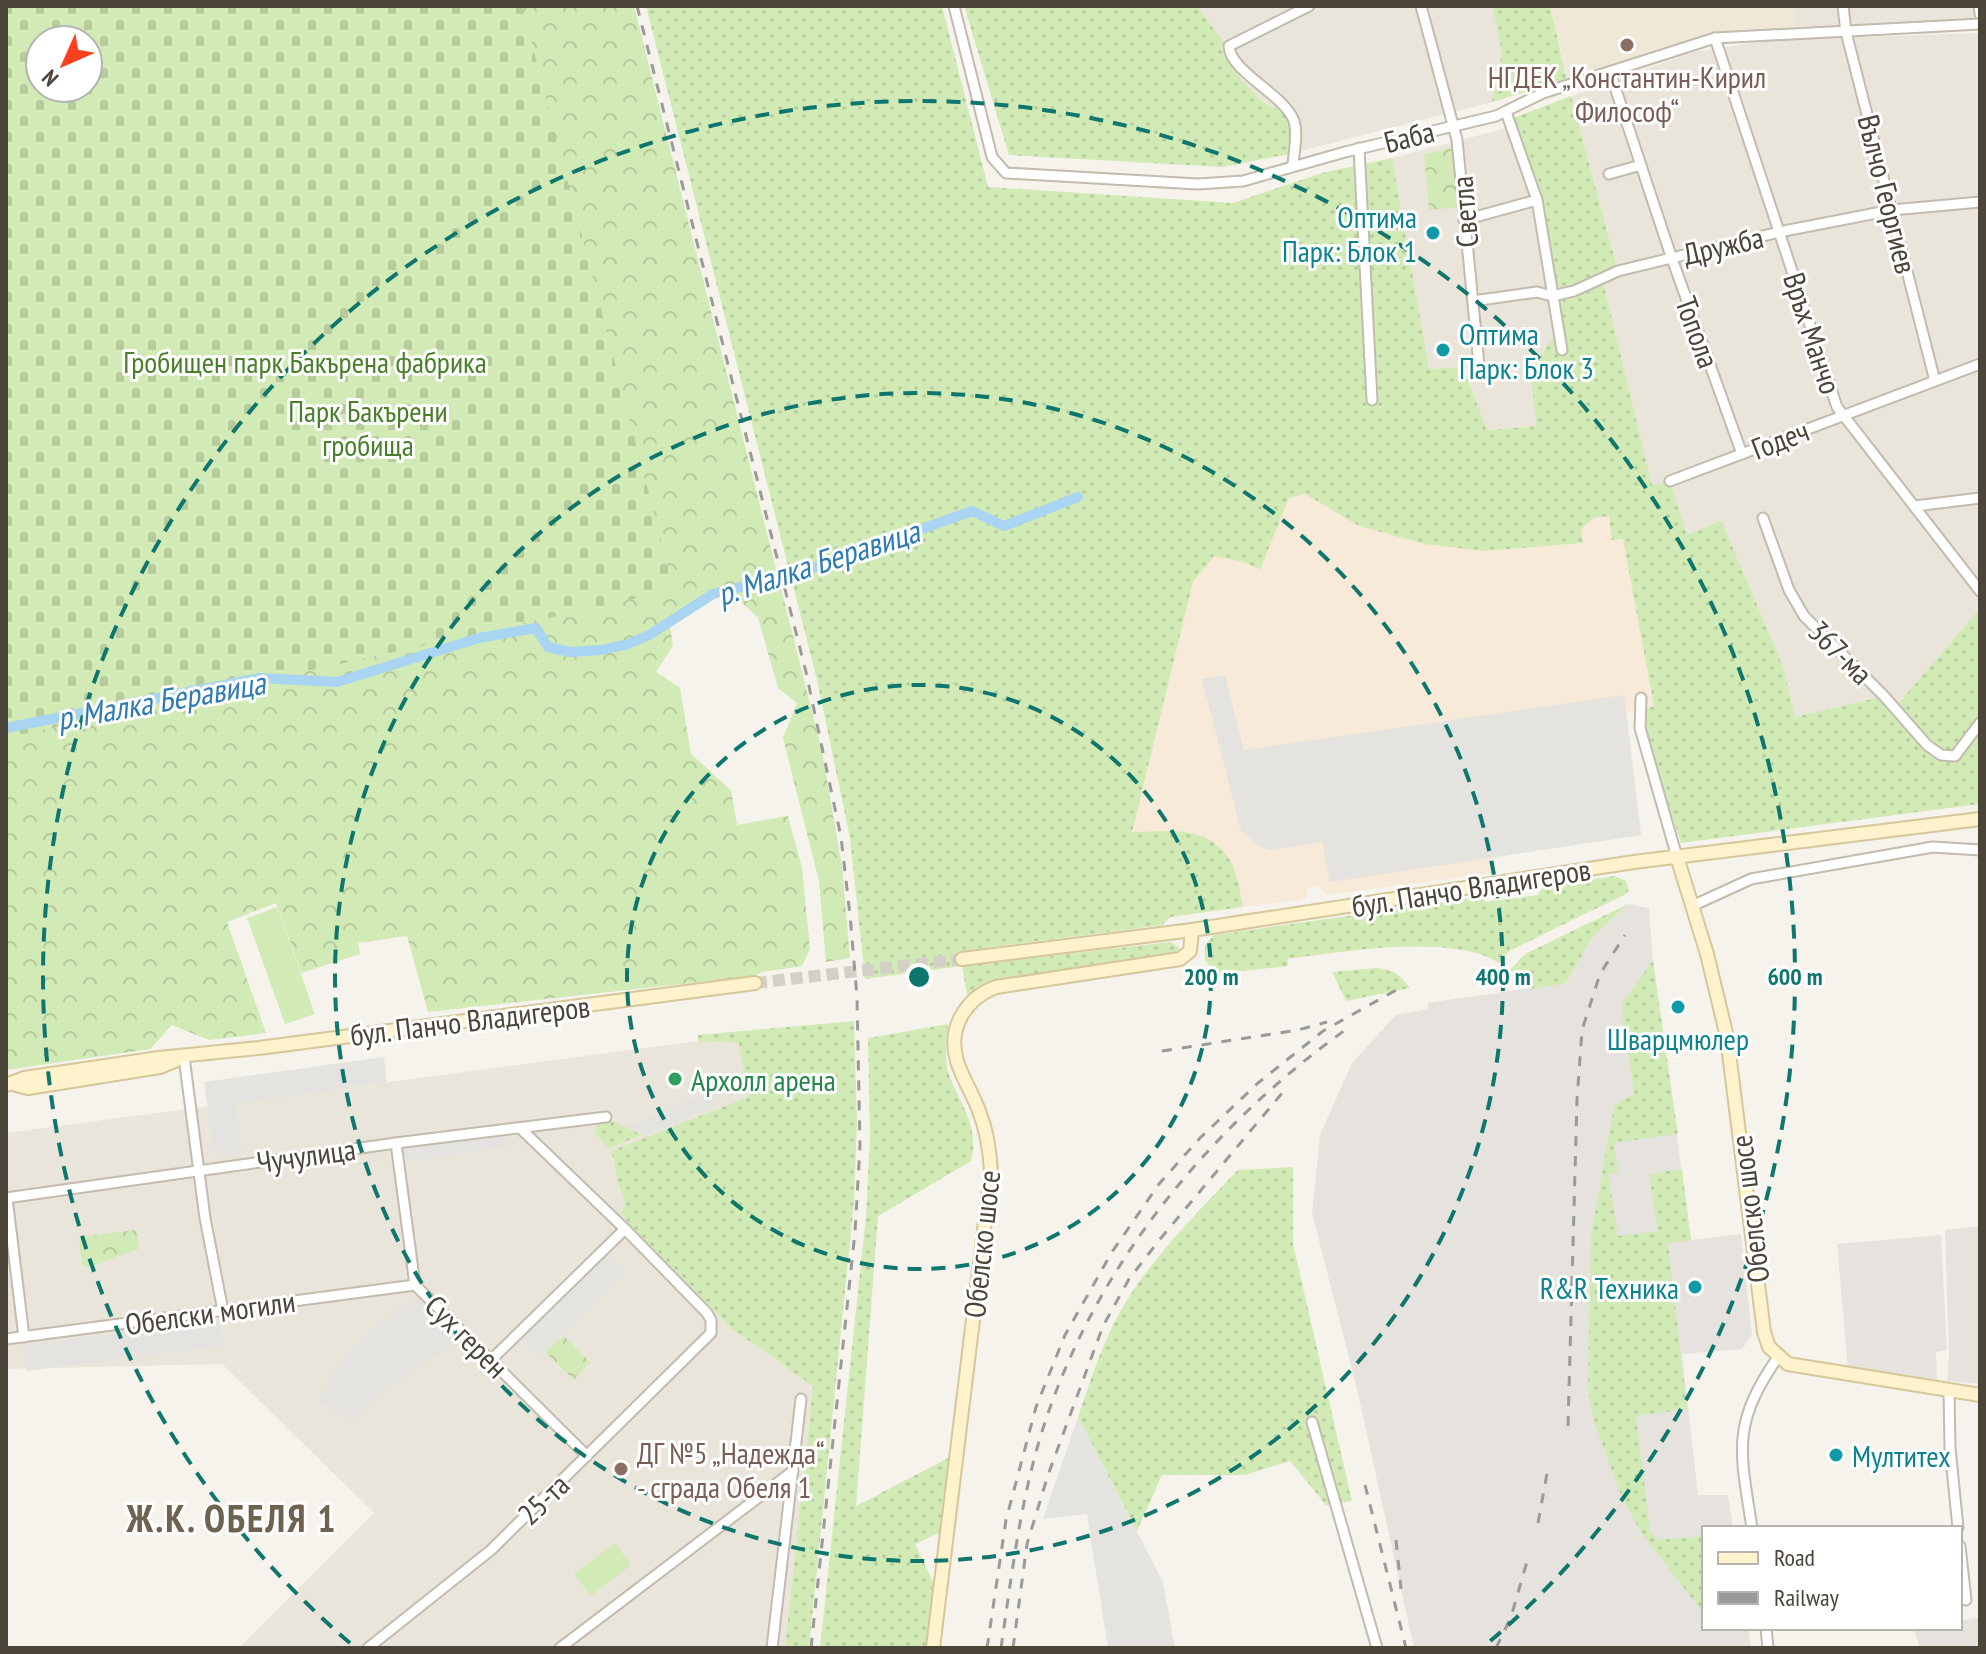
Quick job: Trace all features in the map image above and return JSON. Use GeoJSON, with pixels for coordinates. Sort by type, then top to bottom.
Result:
{"type":"FeatureCollection","features":[{"type":"Feature","properties":{"kind":"street","name":"Баба"},"geometry":{"type":"LineString","coordinates":[[954,6],[992,157],[1006,173],[1217,184],[1243,181],[1293,165],[1506,112],[1543,93],[1715,38],[1980,24]]}},
{"type":"Feature","properties":{"kind":"street"},"geometry":{"type":"LineString","coordinates":[[1293,165],[1296,130],[1293,117],[1235,61],[1229,46],[1309,6]]}},
{"type":"Feature","properties":{"kind":"street","name":"Светла"},"geometry":{"type":"LineString","coordinates":[[1421,6],[1454,124],[1480,375]]}},
{"type":"Feature","properties":{"kind":"street","name":"Вълчо Георгиев"},"geometry":{"type":"LineString","coordinates":[[1843,6],[1846,32],[1935,381]]}},
{"type":"Feature","properties":{"kind":"street"},"geometry":{"type":"LineString","coordinates":[[1979,6],[1980,14]]}},
{"type":"Feature","properties":{"kind":"street","name":"Връх Манчо"},"geometry":{"type":"LineString","coordinates":[[1715,38],[1837,407],[1980,591]]}},
{"type":"Feature","properties":{"kind":"street","name":"Топола"},"geometry":{"type":"LineString","coordinates":[[1610,72],[1671,256],[1742,454]]}},
{"type":"Feature","properties":{"kind":"street"},"geometry":{"type":"LineString","coordinates":[[1506,112],[1537,200],[1562,350]]}},
{"type":"Feature","properties":{"kind":"street"},"geometry":{"type":"LineString","coordinates":[[1359,148],[1372,400]]}},
{"type":"Feature","properties":{"kind":"street"},"geometry":{"type":"LineString","coordinates":[[1609,174],[1641,165]]}},
{"type":"Feature","properties":{"kind":"street"},"geometry":{"type":"LineString","coordinates":[[1464,220],[1537,200]]}},
{"type":"Feature","properties":{"kind":"street","name":"Дружба"},"geometry":{"type":"LineString","coordinates":[[1473,301],[1537,292],[1552,296],[1574,291],[1618,271],[1671,256],[1779,232],[1892,210],[1980,202]]}},
{"type":"Feature","properties":{"kind":"street","name":"Годеч"},"geometry":{"type":"LineString","coordinates":[[1670,481],[1980,364]]}},
{"type":"Feature","properties":{"kind":"street"},"geometry":{"type":"LineString","coordinates":[[1915,506],[1980,498]]}},
{"type":"Feature","properties":{"kind":"street","name":"367-ма"},"geometry":{"type":"LineString","coordinates":[[1763,518],[1789,590],[1804,616],[1884,696],[1927,745],[1941,755],[1955,756],[1980,723]]}},
{"type":"Feature","properties":{"kind":"street"},"geometry":{"type":"LineString","coordinates":[[1641,698],[1640,728],[1677,857]]}},
{"type":"Feature","properties":{"kind":"street","name":"бул. Панчо Владигеров"},"geometry":{"type":"LineString","coordinates":[[962,959],[1192,930],[1677,857],[1980,819]]}},
{"type":"Feature","properties":{"kind":"street"},"geometry":{"type":"LineString","coordinates":[[1692,906],[1734,886],[1766,876],[1933,847],[1980,850]]}},
{"type":"Feature","properties":{"kind":"street","name":"Обелско шосе"},"geometry":{"type":"LineString","coordinates":[[1677,857],[1707,954],[1727,1037],[1764,1332],[1769,1347],[1778,1357]]}},
{"type":"Feature","properties":{"kind":"street","name":"Обелско шосе"},"geometry":{"type":"LineString","coordinates":[[933,1648],[991,1172],[987,1135],[957,1060],[955,1035],[959,1018],[974,998],[996,987],[1180,959],[1190,951],[1192,930]]}},
{"type":"Feature","properties":{"kind":"street","name":"бул. Панчо Владигеров"},"geometry":{"type":"LineString","coordinates":[[9,1085],[24,1078],[159,1058],[755,983]]}},
{"type":"Feature","properties":{"kind":"street"},"geometry":{"type":"LineString","coordinates":[[184,1057],[205,1218],[223,1311]]}},
{"type":"Feature","properties":{"kind":"street","name":"Чучулица"},"geometry":{"type":"LineString","coordinates":[[6,1198],[606,1117]]}},
{"type":"Feature","properties":{"kind":"street"},"geometry":{"type":"LineString","coordinates":[[491,1360],[625,1229],[520,1128]]}},
{"type":"Feature","properties":{"kind":"street","name":"Сух герен"},"geometry":{"type":"LineString","coordinates":[[396,1143],[415,1285],[587,1456]]}},
{"type":"Feature","properties":{"kind":"street"},"geometry":{"type":"LineString","coordinates":[[6,1198],[24,1337]]}},
{"type":"Feature","properties":{"kind":"street","name":"25-та"},"geometry":{"type":"LineString","coordinates":[[368,1648],[491,1550],[709,1337],[712,1326],[707,1313],[625,1229]]}},
{"type":"Feature","properties":{"kind":"street","name":"Обелски могили"},"geometry":{"type":"LineString","coordinates":[[6,1339],[415,1285]]}},
{"type":"Feature","properties":{"kind":"street"},"geometry":{"type":"LineString","coordinates":[[1752,1526],[1742,1462],[1743,1431],[1755,1392],[1778,1357],[1788,1364],[1980,1395]]}},
{"type":"Feature","properties":{"kind":"street"},"geometry":{"type":"LineString","coordinates":[[1949,1390],[1950,1448],[1958,1526]]}},
{"type":"Feature","properties":{"kind":"street"},"geometry":{"type":"LineString","coordinates":[[772,1648],[801,1399]]}},
{"type":"Feature","properties":{"kind":"street"},"geometry":{"type":"LineString","coordinates":[[1312,1422],[1377,1648]]}},
{"type":"Feature","properties":{"kind":"street"},"geometry":{"type":"LineString","coordinates":[[560,1648],[793,1471]]}},
{"type":"Feature","properties":{"kind":"street"},"geometry":{"type":"LineString","coordinates":[[1962,1564],[1966,1600]]}},
{"type":"Feature","properties":{"kind":"shaded area"},"geometry":{"type":"Polygon","coordinates":[[[1197,6],[1492,6],[1502,53],[1492,102],[1289,154],[1291,127],[1283,112],[1263,102],[1243,82],[1197,6]]]}},
{"type":"Feature","properties":{"kind":"shaded area","name":"НГДЕК „Константин-Кирил Философ“"},"geometry":{"type":"Polygon","coordinates":[[[1550,6],[1792,6],[1797,34],[1715,38],[1569,85],[1550,6]]]}},
{"type":"Feature","properties":{"kind":"shaded area"},"geometry":{"type":"Polygon","coordinates":[[[1792,6],[1980,6],[1980,20],[1795,27],[1792,6]]]}},
{"type":"Feature","properties":{"kind":"shaded area"},"geometry":{"type":"Polygon","coordinates":[[[1980,33],[1980,608],[1895,709],[1884,696],[1795,717],[1783,666],[1721,520],[1687,535],[1670,482],[1652,486],[1602,278],[1618,270],[1571,96],[1693,52],[1772,40],[1980,33]]]}},
{"type":"Feature","properties":{"kind":"shaded area"},"geometry":{"type":"Polygon","coordinates":[[[1507,128],[1537,200],[1550,287],[1553,339],[1530,372],[1538,426],[1487,430],[1463,367],[1429,369],[1392,158],[1507,128]]]}},
{"type":"Feature","properties":{"kind":"shaded area"},"geometry":{"type":"Polygon","coordinates":[[[1305,494],[1359,526],[1484,551],[1582,543],[1581,529],[1594,518],[1610,515],[1623,538],[1654,706],[1627,713],[1641,835],[1490,857],[1492,873],[1326,895],[1320,887],[1314,886],[1307,888],[1307,895],[1300,900],[1243,907],[1233,866],[1131,833],[1193,582],[1214,556],[1244,562],[1260,570],[1289,498],[1305,494]]]}},
{"type":"Feature","properties":{"kind":"shaded area"},"geometry":{"type":"Polygon","coordinates":[[[1225,675],[1244,750],[1624,695],[1641,835],[1330,882],[1322,842],[1271,850],[1261,847],[1241,831],[1202,679],[1225,675]]]}},
{"type":"Feature","properties":{"kind":"shaded area"},"geometry":{"type":"Polygon","coordinates":[[[1628,904],[1649,908],[1653,961],[1691,1240],[1741,1234],[1752,1335],[1742,1349],[1682,1354],[1698,1495],[1728,1495],[1733,1526],[1702,1526],[1702,1630],[1748,1630],[1751,1648],[1414,1648],[1357,1389],[1312,1213],[1320,1135],[1352,1063],[1396,1015],[1428,1009],[1428,1003],[1566,983],[1591,939],[1628,904]]]}},
{"type":"Feature","properties":{"kind":"shaded area"},"geometry":{"type":"Polygon","coordinates":[[[698,1041],[739,1043],[748,1097],[611,1152],[617,1164],[619,1191],[625,1201],[621,1214],[631,1226],[732,1329],[813,1386],[785,1648],[239,1648],[374,1513],[222,1364],[6,1369],[6,1133],[698,1041]]]}},
{"type":"Feature","properties":{"kind":"shaded area"},"geometry":{"type":"Polygon","coordinates":[[[384,1057],[387,1082],[235,1104],[242,1152],[215,1156],[204,1082],[384,1057]]]}},
{"type":"Feature","properties":{"kind":"shaded area"},"geometry":{"type":"Polygon","coordinates":[[[716,1089],[714,1106],[646,1135],[628,1127],[716,1089]]]}},
{"type":"Feature","properties":{"kind":"shaded area"},"geometry":{"type":"Polygon","coordinates":[[[505,1134],[506,1147],[404,1161],[403,1148],[505,1134]]]}},
{"type":"Feature","properties":{"kind":"shaded area"},"geometry":{"type":"Polygon","coordinates":[[[1980,1226],[1980,1384],[1947,1381],[1945,1230],[1980,1226]]]}},
{"type":"Feature","properties":{"kind":"shaded area"},"geometry":{"type":"Polygon","coordinates":[[[1941,1235],[1947,1350],[1936,1352],[1937,1380],[1848,1369],[1837,1244],[1941,1235]]]}},
{"type":"Feature","properties":{"kind":"shaded area"},"geometry":{"type":"Polygon","coordinates":[[[608,1252],[626,1272],[540,1355],[520,1340],[608,1252]]]}},
{"type":"Feature","properties":{"kind":"shaded area"},"geometry":{"type":"Polygon","coordinates":[[[418,1298],[462,1339],[381,1391],[352,1420],[319,1401],[333,1373],[351,1350],[380,1322],[418,1298]]]}},
{"type":"Feature","properties":{"kind":"shaded area"},"geometry":{"type":"Polygon","coordinates":[[[219,1320],[223,1346],[26,1371],[23,1345],[219,1320]]]}},
{"type":"Feature","properties":{"kind":"shaded area"},"geometry":{"type":"Polygon","coordinates":[[[1078,1417],[1163,1582],[1175,1648],[1108,1648],[1087,1514],[1043,1519],[1078,1417]]]}},
{"type":"Feature","properties":{"kind":"shaded area"},"geometry":{"type":"Polygon","coordinates":[[[1980,1617],[1980,1648],[1920,1648],[1914,1630],[1962,1630],[1962,1621],[1980,1617]]]}},
{"type":"Feature","properties":{"kind":"green space","name":"Парк Бакърени гробища"},"geometry":{"type":"Polygon","coordinates":[[[6,6],[634,6],[822,751],[842,866],[850,958],[826,962],[819,881],[783,738],[797,703],[778,688],[758,618],[733,594],[711,599],[670,625],[673,646],[656,672],[680,688],[691,754],[731,790],[737,825],[788,816],[802,868],[810,949],[802,966],[754,976],[428,1012],[407,936],[358,943],[360,954],[301,973],[276,903],[227,922],[266,1033],[209,1040],[172,1025],[150,1049],[6,1070],[6,6]]]}},
{"type":"Feature","properties":{"kind":"green space","name":"Гробищен парк Бакърена фабрика"},"geometry":{"type":"Polygon","coordinates":[[[6,6],[522,6],[674,590],[6,738],[6,6]]]}},
{"type":"Feature","properties":{"kind":"green space"},"geometry":{"type":"Polygon","coordinates":[[[646,6],[942,6],[988,187],[1233,203],[1322,173],[1392,158],[1429,369],[1463,367],[1487,430],[1537,426],[1530,372],[1553,338],[1546,251],[1513,118],[1571,96],[1618,271],[1602,278],[1652,485],[1670,481],[1687,535],[1721,520],[1783,666],[1795,717],[1884,696],[1895,708],[1980,608],[1980,723],[1976,728],[1980,731],[1980,804],[1681,843],[1638,711],[1654,706],[1623,539],[1612,540],[1609,516],[1594,518],[1581,529],[1583,543],[1484,551],[1425,544],[1359,526],[1305,494],[1289,498],[1260,570],[1244,562],[1214,556],[1193,582],[1132,832],[1174,831],[1201,836],[1213,842],[1232,864],[1243,907],[1170,917],[1162,925],[961,951],[963,966],[1171,942],[1180,948],[1172,955],[992,981],[967,995],[962,966],[865,979],[850,838],[817,680],[646,6]]]}},
{"type":"Feature","properties":{"kind":"green space"},"geometry":{"type":"Polygon","coordinates":[[[964,6],[1197,6],[1223,42],[1222,49],[1243,82],[1263,102],[1283,112],[1291,127],[1289,154],[1223,167],[1009,155],[964,6]]]}},
{"type":"Feature","properties":{"kind":"green space"},"geometry":{"type":"Polygon","coordinates":[[[1492,6],[1550,6],[1567,80],[1492,102],[1502,53],[1492,6]]]}},
{"type":"Feature","properties":{"kind":"green space"},"geometry":{"type":"Polygon","coordinates":[[[1456,147],[1460,207],[1429,210],[1424,154],[1456,147]]]}},
{"type":"Feature","properties":{"kind":"green space"},"geometry":{"type":"Polygon","coordinates":[[[1615,876],[1626,881],[1629,890],[1626,894],[1509,951],[1499,963],[1478,954],[1425,947],[1337,952],[1287,959],[1288,966],[1216,974],[1205,960],[1205,945],[1214,935],[1481,897],[1486,902],[1538,895],[1542,887],[1615,876]]]}},
{"type":"Feature","properties":{"kind":"green space"},"geometry":{"type":"Polygon","coordinates":[[[1628,904],[1591,939],[1566,983],[1533,989],[1510,970],[1525,954],[1628,904]]]}},
{"type":"Feature","properties":{"kind":"green space"},"geometry":{"type":"Polygon","coordinates":[[[277,907],[315,1014],[285,1024],[247,918],[277,907]]]}},
{"type":"Feature","properties":{"kind":"green space"},"geometry":{"type":"Polygon","coordinates":[[[1653,961],[1678,1134],[1614,1143],[1618,1172],[1608,1174],[1618,1236],[1658,1231],[1649,1174],[1682,1169],[1691,1240],[1668,1243],[1687,1409],[1636,1416],[1650,1530],[1658,1540],[1702,1536],[1702,1611],[1643,1535],[1623,1500],[1594,1422],[1588,1389],[1591,1235],[1614,1106],[1634,1093],[1621,1004],[1653,961]]]}},
{"type":"Feature","properties":{"kind":"green space"},"geometry":{"type":"Polygon","coordinates":[[[1376,968],[1396,974],[1410,988],[1346,1001],[1332,972],[1376,968]]]}},
{"type":"Feature","properties":{"kind":"green space"},"geometry":{"type":"Polygon","coordinates":[[[854,1021],[857,1123],[854,1202],[809,1648],[785,1648],[813,1386],[732,1329],[631,1226],[621,1214],[625,1201],[611,1151],[748,1097],[739,1043],[698,1041],[698,1035],[854,1021]]]}},
{"type":"Feature","properties":{"kind":"green space"},"geometry":{"type":"Polygon","coordinates":[[[948,1024],[947,1069],[971,1127],[971,1161],[878,1216],[856,1506],[948,1458],[942,1532],[915,1544],[934,1584],[926,1648],[820,1648],[866,1216],[870,1138],[868,1038],[948,1024]]]}},
{"type":"Feature","properties":{"kind":"green space"},"geometry":{"type":"Polygon","coordinates":[[[609,1119],[642,1135],[608,1148],[595,1133],[597,1122],[609,1119]]]}},
{"type":"Feature","properties":{"kind":"green space"},"geometry":{"type":"Polygon","coordinates":[[[1293,1167],[1293,1244],[1352,1501],[1326,1505],[1290,1461],[1245,1475],[1162,1475],[1137,1531],[1078,1417],[1104,1344],[1117,1316],[1150,1267],[1238,1170],[1293,1167]]]}},
{"type":"Feature","properties":{"kind":"green space"},"geometry":{"type":"Polygon","coordinates":[[[136,1230],[139,1249],[82,1267],[79,1237],[136,1230]]]}},
{"type":"Feature","properties":{"kind":"green space"},"geometry":{"type":"Polygon","coordinates":[[[564,1336],[590,1362],[574,1380],[545,1352],[564,1336]]]}},
{"type":"Feature","properties":{"kind":"green space"},"geometry":{"type":"Polygon","coordinates":[[[615,1543],[631,1565],[591,1596],[574,1574],[615,1543]]]}},
{"type":"Feature","properties":{"kind":"waterway","name":"р. Малка Беравица"},"geometry":{"type":"LineString","coordinates":[[6,728],[259,678],[337,682],[479,638],[536,628],[548,647],[570,652],[602,650],[649,635],[713,594],[807,570],[972,511],[1004,526],[1078,497]]}},
{"type":"Feature","properties":{"kind":"tunnel"},"geometry":{"type":"LineString","coordinates":[[755,983],[962,959]]}},
{"type":"Feature","properties":{"kind":"railway"},"geometry":{"type":"LineString","coordinates":[[637,6],[806,672],[841,837],[850,915],[857,997],[860,1146],[855,1232],[811,1648]]}},
{"type":"Feature","properties":{"kind":"railway"},"geometry":{"type":"LineString","coordinates":[[1568,1426],[1577,1100],[1582,1030],[1600,974],[1625,935]]}},
{"type":"Feature","properties":{"kind":"railway"},"geometry":{"type":"LineString","coordinates":[[987,1648],[1006,1520],[1036,1407],[1065,1335],[1112,1252],[1159,1184],[1200,1138],[1258,1083],[1323,1031],[1398,989]]}},
{"type":"Feature","properties":{"kind":"railway"},"geometry":{"type":"LineString","coordinates":[[1162,1051],[1298,1030],[1327,1022]]}},
{"type":"Feature","properties":{"kind":"railway"},"geometry":{"type":"LineString","coordinates":[[1001,1648],[1031,1470],[1060,1382],[1087,1322],[1120,1265],[1158,1211],[1200,1160],[1296,1068],[1348,1028]]}},
{"type":"Feature","properties":{"kind":"railway"},"geometry":{"type":"LineString","coordinates":[[1013,1648],[1027,1544],[1048,1475],[1103,1326],[1129,1279],[1283,1092]]}},
{"type":"Feature","properties":{"kind":"railway"},"geometry":{"type":"LineString","coordinates":[[1538,1523],[1548,1468]]}},
{"type":"Feature","properties":{"kind":"railway"},"geometry":{"type":"LineString","coordinates":[[1365,1485],[1406,1648]]}},
{"type":"Feature","properties":{"kind":"railway"},"geometry":{"type":"LineString","coordinates":[[1396,1540],[1401,1589]]}},
{"type":"Feature","properties":{"kind":"railway"},"geometry":{"type":"LineString","coordinates":[[1496,1648],[1511,1617],[1528,1558]]}},
{"type":"Feature","properties":{"kind":"place","name":"НГДЕК „Константин-Кирил Философ“"},"geometry":{"type":"Point","coordinates":[1627,45]}},
{"type":"Feature","properties":{"kind":"place","name":"Оптима Парк: Блок 1"},"geometry":{"type":"Point","coordinates":[1433,233]}},
{"type":"Feature","properties":{"kind":"place","name":"Оптима Парк: Блок 3"},"geometry":{"type":"Point","coordinates":[1443,350]}},
{"type":"Feature","properties":{"kind":"place","name":"Шварцмюлер"},"geometry":{"type":"Point","coordinates":[1678,1007]}},
{"type":"Feature","properties":{"kind":"place","name":"Архолл арена"},"geometry":{"type":"Point","coordinates":[675,1079]}},
{"type":"Feature","properties":{"kind":"place","name":"R&R Техника"},"geometry":{"type":"Point","coordinates":[1695,1287]}},
{"type":"Feature","properties":{"kind":"place","name":"Мултитех"},"geometry":{"type":"Point","coordinates":[1836,1455]}},
{"type":"Feature","properties":{"kind":"place","name":"ДГ №5 „Надежда“ - сграда Обеля 1"},"geometry":{"type":"Point","coordinates":[621,1469]}},
{"type":"Feature","properties":{"kind":"district","name":"Ж.К. ОБЕЛЯ 1"},"geometry":{"type":"Point","coordinates":[232,1517]}}]}
